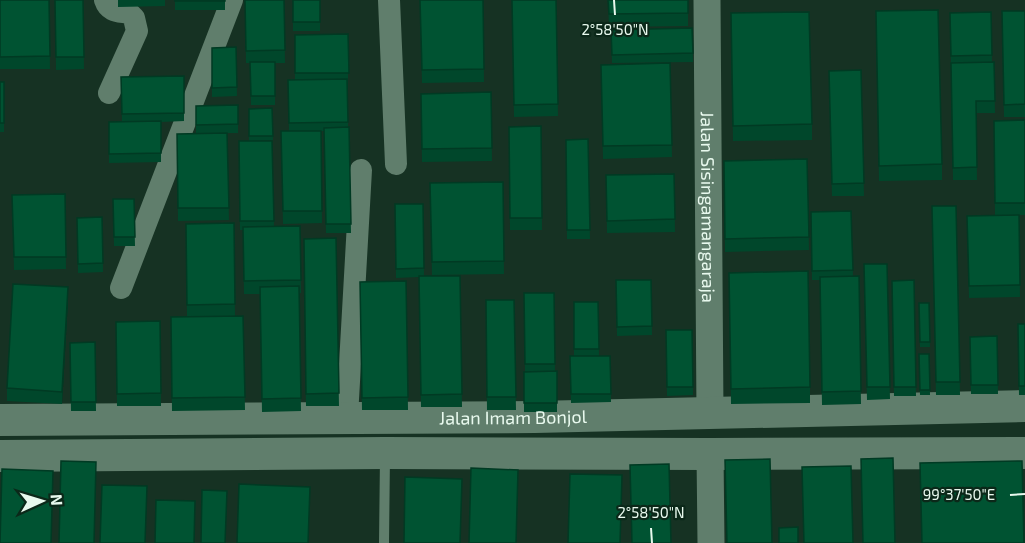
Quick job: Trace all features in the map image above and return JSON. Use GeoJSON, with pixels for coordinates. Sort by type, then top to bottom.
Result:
{"type":"FeatureCollection","features":[{"type":"Feature","properties":{"kind":"main road","name":"Jalan Imam Bonjol"},"geometry":{"type":"LineString","coordinates":[[8,420],[710,414],[1025,406]]}},
{"type":"Feature","properties":{"kind":"main road"},"geometry":{"type":"LineString","coordinates":[[118,419],[113,436],[118,454]]}},
{"type":"Feature","properties":{"kind":"main road"},"geometry":{"type":"LineString","coordinates":[[8,420],[23,432],[24,438],[23,445],[8,456]]}},
{"type":"Feature","properties":{"kind":"main road","name":"Jalan Imam Bonjol"},"geometry":{"type":"LineString","coordinates":[[8,456],[385,453],[1025,453]]}},
{"type":"Feature","properties":{"kind":"street"},"geometry":{"type":"LineString","coordinates":[[105,0],[108,7],[129,14],[137,24],[137,32],[109,93]]}},
{"type":"Feature","properties":{"kind":"street"},"geometry":{"type":"LineString","coordinates":[[121,288],[232,0]]}},
{"type":"Feature","properties":{"kind":"street"},"geometry":{"type":"LineString","coordinates":[[389,0],[396,164]]}},
{"type":"Feature","properties":{"kind":"street","name":"Jalan Sisingamangaraja"},"geometry":{"type":"LineString","coordinates":[[707,0],[710,414]]}},
{"type":"Feature","properties":{"kind":"street"},"geometry":{"type":"LineString","coordinates":[[347,417],[361,170]]}},
{"type":"Feature","properties":{"kind":"street"},"geometry":{"type":"LineString","coordinates":[[710,454],[711,543]]}},
{"type":"Feature","properties":{"kind":"lane"},"geometry":{"type":"LineString","coordinates":[[384,543],[385,453]]}},
{"type":"Feature","properties":{"kind":"building"},"geometry":{"type":"Polygon","coordinates":[[[0,0],[49,0],[50,56],[0,57],[0,0]]]}},
{"type":"Feature","properties":{"kind":"building"},"geometry":{"type":"Polygon","coordinates":[[[55,0],[83,0],[84,57],[56,57],[55,0]]]}},
{"type":"Feature","properties":{"kind":"building"},"geometry":{"type":"Polygon","coordinates":[[[225,0],[225,1],[175,1],[225,0]]]}},
{"type":"Feature","properties":{"kind":"building"},"geometry":{"type":"Polygon","coordinates":[[[245,0],[284,0],[285,50],[246,51],[245,0]]]}},
{"type":"Feature","properties":{"kind":"building"},"geometry":{"type":"Polygon","coordinates":[[[293,0],[320,0],[320,22],[293,22],[293,0]]]}},
{"type":"Feature","properties":{"kind":"building"},"geometry":{"type":"Polygon","coordinates":[[[420,0],[483,0],[484,69],[422,70],[420,0]]]}},
{"type":"Feature","properties":{"kind":"building"},"geometry":{"type":"Polygon","coordinates":[[[512,0],[556,0],[558,104],[514,105],[512,0]]]}},
{"type":"Feature","properties":{"kind":"building"},"geometry":{"type":"Polygon","coordinates":[[[608,0],[688,0],[688,13],[609,14],[608,0]]]}},
{"type":"Feature","properties":{"kind":"building"},"geometry":{"type":"Polygon","coordinates":[[[938,10],[942,164],[879,166],[876,11],[938,10]]]}},
{"type":"Feature","properties":{"kind":"building"},"geometry":{"type":"Polygon","coordinates":[[[1002,11],[1025,11],[1025,104],[1004,105],[1002,11]]]}},
{"type":"Feature","properties":{"kind":"building"},"geometry":{"type":"Polygon","coordinates":[[[809,12],[812,124],[733,126],[731,13],[809,12]]]}},
{"type":"Feature","properties":{"kind":"building"},"geometry":{"type":"Polygon","coordinates":[[[991,12],[992,55],[951,56],[950,13],[991,12]]]}},
{"type":"Feature","properties":{"kind":"building"},"geometry":{"type":"Polygon","coordinates":[[[692,28],[693,53],[612,55],[611,30],[692,28]]]}},
{"type":"Feature","properties":{"kind":"building"},"geometry":{"type":"Polygon","coordinates":[[[348,34],[349,73],[295,73],[295,35],[348,34]]]}},
{"type":"Feature","properties":{"kind":"building"},"geometry":{"type":"Polygon","coordinates":[[[236,47],[237,87],[212,88],[212,48],[236,47]]]}},
{"type":"Feature","properties":{"kind":"building"},"geometry":{"type":"Polygon","coordinates":[[[250,62],[275,62],[275,96],[251,96],[250,62]]]}},
{"type":"Feature","properties":{"kind":"building"},"geometry":{"type":"Polygon","coordinates":[[[994,62],[995,101],[976,101],[977,167],[953,168],[951,63],[994,62]]]}},
{"type":"Feature","properties":{"kind":"building"},"geometry":{"type":"Polygon","coordinates":[[[670,63],[672,145],[603,146],[601,65],[670,63]]]}},
{"type":"Feature","properties":{"kind":"building"},"geometry":{"type":"Polygon","coordinates":[[[861,70],[864,183],[832,184],[829,71],[861,70]]]}},
{"type":"Feature","properties":{"kind":"building"},"geometry":{"type":"Polygon","coordinates":[[[184,76],[184,113],[122,114],[121,77],[184,76]]]}},
{"type":"Feature","properties":{"kind":"building"},"geometry":{"type":"Polygon","coordinates":[[[347,79],[348,122],[289,123],[288,80],[347,79]]]}},
{"type":"Feature","properties":{"kind":"building"},"geometry":{"type":"Polygon","coordinates":[[[0,82],[4,82],[4,123],[0,123],[0,82]]]}},
{"type":"Feature","properties":{"kind":"building"},"geometry":{"type":"Polygon","coordinates":[[[491,92],[492,148],[422,149],[421,94],[491,92]]]}},
{"type":"Feature","properties":{"kind":"building"},"geometry":{"type":"Polygon","coordinates":[[[238,105],[238,124],[196,125],[196,106],[238,105]]]}},
{"type":"Feature","properties":{"kind":"building"},"geometry":{"type":"Polygon","coordinates":[[[272,108],[273,136],[249,136],[249,109],[272,108]]]}},
{"type":"Feature","properties":{"kind":"building"},"geometry":{"type":"Polygon","coordinates":[[[1025,120],[1025,203],[995,203],[994,121],[1025,120]]]}},
{"type":"Feature","properties":{"kind":"building"},"geometry":{"type":"Polygon","coordinates":[[[161,121],[161,153],[109,154],[109,122],[161,121]]]}},
{"type":"Feature","properties":{"kind":"building"},"geometry":{"type":"Polygon","coordinates":[[[541,126],[542,218],[510,218],[509,127],[541,126]]]}},
{"type":"Feature","properties":{"kind":"building"},"geometry":{"type":"Polygon","coordinates":[[[349,127],[351,224],[326,224],[324,128],[349,127]]]}},
{"type":"Feature","properties":{"kind":"building"},"geometry":{"type":"Polygon","coordinates":[[[281,131],[321,131],[322,211],[283,211],[281,131]]]}},
{"type":"Feature","properties":{"kind":"building"},"geometry":{"type":"Polygon","coordinates":[[[227,133],[229,208],[178,208],[177,134],[227,133]]]}},
{"type":"Feature","properties":{"kind":"building"},"geometry":{"type":"Polygon","coordinates":[[[588,139],[590,230],[567,230],[566,140],[588,139]]]}},
{"type":"Feature","properties":{"kind":"building"},"geometry":{"type":"Polygon","coordinates":[[[239,141],[272,141],[274,221],[240,221],[239,141]]]}},
{"type":"Feature","properties":{"kind":"building"},"geometry":{"type":"Polygon","coordinates":[[[807,159],[809,237],[725,239],[724,161],[807,159]]]}},
{"type":"Feature","properties":{"kind":"building"},"geometry":{"type":"Polygon","coordinates":[[[674,174],[675,219],[607,221],[606,175],[674,174]]]}},
{"type":"Feature","properties":{"kind":"building"},"geometry":{"type":"Polygon","coordinates":[[[503,182],[504,261],[432,262],[430,183],[503,182]]]}},
{"type":"Feature","properties":{"kind":"building"},"geometry":{"type":"Polygon","coordinates":[[[65,194],[66,257],[14,257],[12,195],[65,194]]]}},
{"type":"Feature","properties":{"kind":"building"},"geometry":{"type":"Polygon","coordinates":[[[113,199],[134,199],[135,237],[114,237],[113,199]]]}},
{"type":"Feature","properties":{"kind":"building"},"geometry":{"type":"Polygon","coordinates":[[[395,204],[423,204],[424,268],[396,269],[395,204]]]}},
{"type":"Feature","properties":{"kind":"building"},"geometry":{"type":"Polygon","coordinates":[[[932,206],[956,206],[960,382],[936,382],[932,206]]]}},
{"type":"Feature","properties":{"kind":"building"},"geometry":{"type":"Polygon","coordinates":[[[851,211],[853,270],[812,271],[811,212],[851,211]]]}},
{"type":"Feature","properties":{"kind":"building"},"geometry":{"type":"Polygon","coordinates":[[[1019,215],[1020,285],[969,286],[967,216],[1019,215]]]}},
{"type":"Feature","properties":{"kind":"building"},"geometry":{"type":"Polygon","coordinates":[[[102,217],[103,263],[78,264],[77,218],[102,217]]]}},
{"type":"Feature","properties":{"kind":"building"},"geometry":{"type":"Polygon","coordinates":[[[234,223],[235,304],[187,305],[186,224],[234,223]]]}},
{"type":"Feature","properties":{"kind":"building"},"geometry":{"type":"Polygon","coordinates":[[[300,226],[301,280],[244,281],[243,227],[300,226]]]}},
{"type":"Feature","properties":{"kind":"building"},"geometry":{"type":"Polygon","coordinates":[[[336,238],[339,393],[306,394],[304,239],[336,238]]]}},
{"type":"Feature","properties":{"kind":"building"},"geometry":{"type":"Polygon","coordinates":[[[864,264],[887,264],[890,387],[867,387],[864,264]]]}},
{"type":"Feature","properties":{"kind":"building"},"geometry":{"type":"Polygon","coordinates":[[[808,271],[810,387],[731,389],[729,273],[808,271]]]}},
{"type":"Feature","properties":{"kind":"building"},"geometry":{"type":"Polygon","coordinates":[[[419,276],[460,276],[462,394],[421,395],[419,276]]]}},
{"type":"Feature","properties":{"kind":"building"},"geometry":{"type":"Polygon","coordinates":[[[859,276],[861,391],[822,392],[820,277],[859,276]]]}},
{"type":"Feature","properties":{"kind":"building"},"geometry":{"type":"Polygon","coordinates":[[[616,280],[651,280],[652,326],[617,327],[616,280]]]}},
{"type":"Feature","properties":{"kind":"building"},"geometry":{"type":"Polygon","coordinates":[[[914,280],[916,387],[894,387],[892,281],[914,280]]]}},
{"type":"Feature","properties":{"kind":"building"},"geometry":{"type":"Polygon","coordinates":[[[406,281],[408,397],[362,398],[360,282],[406,281]]]}},
{"type":"Feature","properties":{"kind":"building"},"geometry":{"type":"Polygon","coordinates":[[[13,284],[68,287],[62,392],[7,388],[13,284]]]}},
{"type":"Feature","properties":{"kind":"building"},"geometry":{"type":"Polygon","coordinates":[[[299,286],[301,398],[262,399],[260,287],[299,286]]]}},
{"type":"Feature","properties":{"kind":"building"},"geometry":{"type":"Polygon","coordinates":[[[524,293],[554,293],[555,364],[525,364],[524,293]]]}},
{"type":"Feature","properties":{"kind":"building"},"geometry":{"type":"Polygon","coordinates":[[[486,300],[514,300],[516,397],[487,397],[486,300]]]}},
{"type":"Feature","properties":{"kind":"building"},"geometry":{"type":"Polygon","coordinates":[[[574,302],[598,302],[599,349],[574,349],[574,302]]]}},
{"type":"Feature","properties":{"kind":"building"},"geometry":{"type":"Polygon","coordinates":[[[919,303],[929,303],[930,342],[920,342],[919,303]]]}},
{"type":"Feature","properties":{"kind":"building"},"geometry":{"type":"Polygon","coordinates":[[[243,316],[245,397],[172,398],[171,317],[243,316]]]}},
{"type":"Feature","properties":{"kind":"building"},"geometry":{"type":"Polygon","coordinates":[[[160,321],[161,393],[117,394],[116,322],[160,321]]]}},
{"type":"Feature","properties":{"kind":"building"},"geometry":{"type":"Polygon","coordinates":[[[1018,324],[1025,324],[1025,386],[1019,386],[1018,324]]]}},
{"type":"Feature","properties":{"kind":"building"},"geometry":{"type":"Polygon","coordinates":[[[666,330],[692,330],[693,387],[667,387],[666,330]]]}},
{"type":"Feature","properties":{"kind":"building"},"geometry":{"type":"Polygon","coordinates":[[[997,336],[998,385],[971,385],[970,337],[997,336]]]}},
{"type":"Feature","properties":{"kind":"building"},"geometry":{"type":"Polygon","coordinates":[[[95,342],[96,402],[71,402],[70,343],[95,342]]]}},
{"type":"Feature","properties":{"kind":"building"},"geometry":{"type":"Polygon","coordinates":[[[919,354],[929,354],[930,390],[920,390],[919,354]]]}},
{"type":"Feature","properties":{"kind":"building"},"geometry":{"type":"Polygon","coordinates":[[[570,356],[610,356],[611,394],[571,394],[570,356]]]}},
{"type":"Feature","properties":{"kind":"building"},"geometry":{"type":"Polygon","coordinates":[[[557,371],[557,403],[524,403],[524,372],[557,371]]]}},
{"type":"Feature","properties":{"kind":"building"},"geometry":{"type":"Polygon","coordinates":[[[893,458],[895,543],[863,543],[861,459],[893,458]]]}},
{"type":"Feature","properties":{"kind":"building"},"geometry":{"type":"Polygon","coordinates":[[[770,459],[772,543],[727,543],[725,460],[770,459]]]}},
{"type":"Feature","properties":{"kind":"building"},"geometry":{"type":"Polygon","coordinates":[[[61,461],[96,462],[94,543],[59,543],[61,461]]]}},
{"type":"Feature","properties":{"kind":"building"},"geometry":{"type":"Polygon","coordinates":[[[1022,461],[1024,543],[922,543],[920,463],[1022,461]]]}},
{"type":"Feature","properties":{"kind":"building"},"geometry":{"type":"Polygon","coordinates":[[[669,464],[671,543],[632,543],[630,465],[669,464]]]}},
{"type":"Feature","properties":{"kind":"building"},"geometry":{"type":"Polygon","coordinates":[[[851,466],[853,543],[804,543],[802,467],[851,466]]]}},
{"type":"Feature","properties":{"kind":"building"},"geometry":{"type":"Polygon","coordinates":[[[471,468],[518,470],[516,543],[469,543],[471,468]]]}},
{"type":"Feature","properties":{"kind":"building"},"geometry":{"type":"Polygon","coordinates":[[[2,469],[53,471],[51,543],[0,543],[2,469]]]}},
{"type":"Feature","properties":{"kind":"building"},"geometry":{"type":"Polygon","coordinates":[[[570,474],[622,475],[620,543],[568,543],[570,474]]]}},
{"type":"Feature","properties":{"kind":"building"},"geometry":{"type":"Polygon","coordinates":[[[405,477],[462,479],[460,543],[404,543],[405,477]]]}},
{"type":"Feature","properties":{"kind":"building"},"geometry":{"type":"Polygon","coordinates":[[[239,484],[310,487],[308,543],[237,543],[239,484]]]}},
{"type":"Feature","properties":{"kind":"building"},"geometry":{"type":"Polygon","coordinates":[[[102,485],[147,486],[145,543],[100,543],[102,485]]]}},
{"type":"Feature","properties":{"kind":"building"},"geometry":{"type":"Polygon","coordinates":[[[202,490],[227,491],[225,543],[201,543],[202,490]]]}},
{"type":"Feature","properties":{"kind":"building"},"geometry":{"type":"Polygon","coordinates":[[[156,500],[195,501],[194,543],[155,543],[156,500]]]}},
{"type":"Feature","properties":{"kind":"building"},"geometry":{"type":"Polygon","coordinates":[[[798,527],[798,543],[779,543],[779,528],[798,527]]]}}]}
